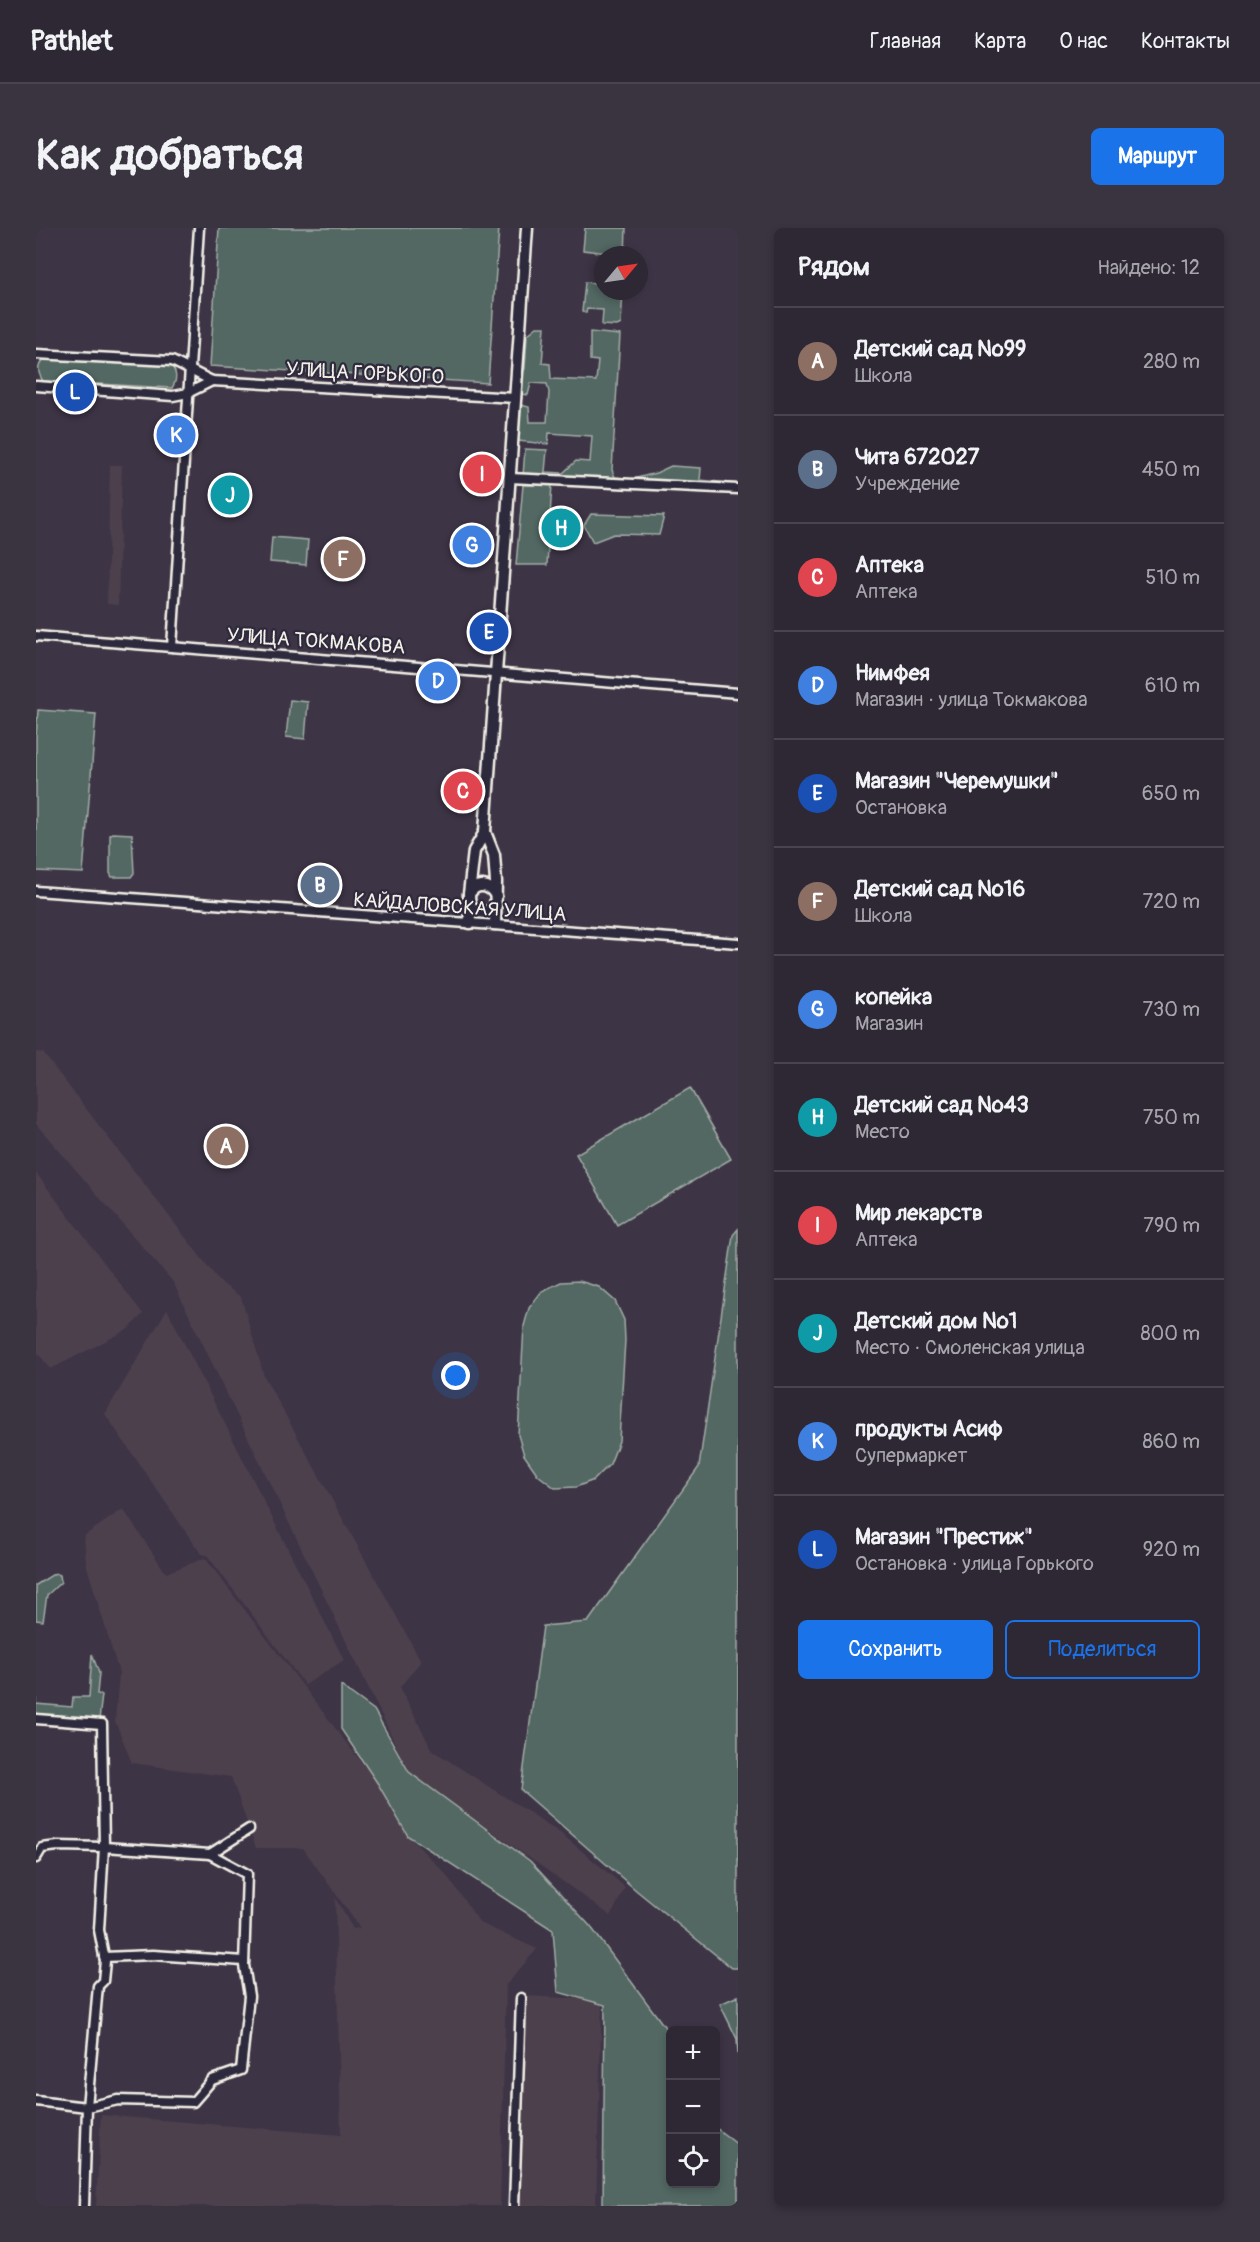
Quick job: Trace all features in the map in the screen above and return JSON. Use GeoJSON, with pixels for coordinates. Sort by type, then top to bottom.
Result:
{"type":"FeatureCollection","features":[{"type":"Feature","properties":{"kind":"street"},"geometry":{"type":"LineString","coordinates":[[172,647],[199,228]]}},
{"type":"Feature","properties":{"kind":"street"},"geometry":{"type":"LineString","coordinates":[[495,924],[494,855],[485,832],[527,228]]}},
{"type":"Feature","properties":{"kind":"street","name":"УЛИЦА ГОРЬКОГО"},"geometry":{"type":"LineString","coordinates":[[36,354],[172,361],[212,381],[516,398]]}},
{"type":"Feature","properties":{"kind":"street","name":"УЛИЦА ГОРЬКОГО"},"geometry":{"type":"LineString","coordinates":[[36,386],[173,396],[188,393],[212,381]]}},
{"type":"Feature","properties":{"kind":"street"},"geometry":{"type":"LineString","coordinates":[[510,478],[738,489]]}},
{"type":"Feature","properties":{"kind":"street","name":"УЛИЦА ТОКМАКОВА"},"geometry":{"type":"LineString","coordinates":[[36,636],[738,693]]}},
{"type":"Feature","properties":{"kind":"street"},"geometry":{"type":"LineString","coordinates":[[470,923],[469,898],[474,851],[485,832]]}},
{"type":"Feature","properties":{"kind":"street"},"geometry":{"type":"LineString","coordinates":[[469,898],[475,887],[480,886],[490,888],[496,900]]}},
{"type":"Feature","properties":{"kind":"street","name":"КАЙДАЛОВСКАЯ УЛИЦА"},"geometry":{"type":"LineString","coordinates":[[36,891],[345,916],[495,924],[738,943]]}},
{"type":"Feature","properties":{"kind":"street"},"geometry":{"type":"LineString","coordinates":[[469,898],[474,910],[484,913],[489,912],[496,900]]}},
{"type":"Feature","properties":{"kind":"street"},"geometry":{"type":"LineString","coordinates":[[36,1719],[102,1724],[104,1847],[99,1930],[104,1957],[103,1981],[98,1986],[87,2107],[84,2206]]}},
{"type":"Feature","properties":{"kind":"street"},"geometry":{"type":"LineString","coordinates":[[210,1854],[249,1829]]}},
{"type":"Feature","properties":{"kind":"street"},"geometry":{"type":"LineString","coordinates":[[36,1858],[42,1848],[58,1846],[210,1854],[247,1874],[244,1961],[249,1996],[241,2070],[212,2080],[193,2102],[118,2100],[87,2107],[36,2101]]}},
{"type":"Feature","properties":{"kind":"street"},"geometry":{"type":"LineString","coordinates":[[104,1957],[153,1955],[244,1961]]}},
{"type":"Feature","properties":{"kind":"street"},"geometry":{"type":"LineString","coordinates":[[514,2206],[521,1998]]}},
{"type":"Feature","properties":{"kind":"shaded area"},"geometry":{"type":"Polygon","coordinates":[[[110,465],[122,465],[118,605],[107,604],[110,465]]]}},
{"type":"Feature","properties":{"kind":"shaded area"},"geometry":{"type":"Polygon","coordinates":[[[36,1052],[43,1053],[220,1282],[241,1297],[264,1376],[421,1661],[400,1687],[432,1750],[558,1831],[625,1887],[611,1916],[409,1772],[173,1282],[36,1124],[36,1052]]]}},
{"type":"Feature","properties":{"kind":"shaded area"},"geometry":{"type":"Polygon","coordinates":[[[36,1173],[143,1314],[127,1330],[51,1369],[36,1351],[36,1173]]]}},
{"type":"Feature","properties":{"kind":"shaded area"},"geometry":{"type":"Polygon","coordinates":[[[167,1309],[344,1660],[305,1685],[207,1555],[201,1554],[105,1414],[167,1309]]]}},
{"type":"Feature","properties":{"kind":"shaded area"},"geometry":{"type":"Polygon","coordinates":[[[123,1509],[166,1573],[205,1558],[378,1784],[408,1836],[445,1873],[480,1923],[537,1949],[506,1985],[500,2206],[96,2206],[101,2115],[341,2135],[335,1898],[353,1929],[360,1928],[303,1848],[256,1848],[231,1777],[132,1763],[115,1721],[119,1673],[86,1563],[84,1536],[123,1509]]]}},
{"type":"Feature","properties":{"kind":"shaded area"},"geometry":{"type":"Polygon","coordinates":[[[526,1996],[602,2000],[596,2206],[518,2206],[526,1996]]]}},
{"type":"Feature","properties":{"kind":"green space"},"geometry":{"type":"Polygon","coordinates":[[[219,228],[499,228],[488,383],[210,366],[219,228]]]}},
{"type":"Feature","properties":{"kind":"green space"},"geometry":{"type":"Polygon","coordinates":[[[585,228],[626,228],[625,246],[594,246],[594,251],[583,250],[585,228]]]}},
{"type":"Feature","properties":{"kind":"green space"},"geometry":{"type":"Polygon","coordinates":[[[585,282],[594,283],[594,300],[622,300],[621,324],[617,326],[602,325],[603,310],[587,309],[586,313],[582,312],[585,282]]]}},
{"type":"Feature","properties":{"kind":"green space"},"geometry":{"type":"Polygon","coordinates":[[[537,327],[545,327],[542,363],[550,364],[551,379],[596,381],[598,361],[590,360],[590,332],[620,335],[612,470],[615,477],[633,479],[671,466],[701,468],[700,480],[738,484],[738,487],[523,476],[525,449],[547,450],[545,472],[563,473],[576,461],[590,462],[592,436],[549,433],[548,444],[518,441],[521,405],[529,407],[530,422],[547,422],[549,392],[547,384],[531,383],[528,395],[521,394],[527,335],[537,327]]]}},
{"type":"Feature","properties":{"kind":"green space"},"geometry":{"type":"Polygon","coordinates":[[[48,357],[172,366],[176,380],[172,388],[43,381],[39,368],[41,362],[48,357]]]}},
{"type":"Feature","properties":{"kind":"green space"},"geometry":{"type":"Polygon","coordinates":[[[552,484],[547,565],[516,565],[523,485],[552,484]]]}},
{"type":"Feature","properties":{"kind":"green space"},"geometry":{"type":"Polygon","coordinates":[[[591,514],[664,516],[659,535],[614,534],[593,542],[584,525],[591,514]]]}},
{"type":"Feature","properties":{"kind":"green space"},"geometry":{"type":"Polygon","coordinates":[[[272,537],[308,540],[306,565],[270,562],[272,537]]]}},
{"type":"Feature","properties":{"kind":"green space"},"geometry":{"type":"Polygon","coordinates":[[[290,700],[308,702],[305,739],[286,737],[290,700]]]}},
{"type":"Feature","properties":{"kind":"green space"},"geometry":{"type":"Polygon","coordinates":[[[38,710],[96,714],[83,873],[36,871],[38,710]]]}},
{"type":"Feature","properties":{"kind":"green space"},"geometry":{"type":"Polygon","coordinates":[[[113,833],[132,834],[134,873],[131,877],[112,877],[110,873],[110,835],[113,833]]]}},
{"type":"Feature","properties":{"kind":"green space"},"geometry":{"type":"Polygon","coordinates":[[[690,1088],[731,1159],[617,1225],[576,1154],[690,1088]]]}},
{"type":"Feature","properties":{"kind":"green space"},"geometry":{"type":"Polygon","coordinates":[[[738,1229],[738,1968],[732,1968],[637,1891],[521,1790],[543,1626],[588,1622],[699,1467],[733,1235],[738,1229]]]}},
{"type":"Feature","properties":{"kind":"green space"},"geometry":{"type":"Polygon","coordinates":[[[579,1281],[599,1287],[615,1301],[624,1320],[625,1340],[619,1441],[610,1464],[594,1480],[576,1487],[555,1488],[538,1475],[524,1455],[518,1435],[524,1326],[529,1308],[542,1291],[561,1282],[579,1281]]]}},
{"type":"Feature","properties":{"kind":"green space"},"geometry":{"type":"Polygon","coordinates":[[[55,1573],[60,1575],[61,1582],[47,1595],[43,1621],[36,1620],[36,1585],[55,1573]]]}},
{"type":"Feature","properties":{"kind":"green space"},"geometry":{"type":"Polygon","coordinates":[[[92,1654],[99,1673],[97,1694],[102,1695],[99,1720],[39,1715],[36,1712],[36,1704],[72,1707],[73,1697],[89,1697],[92,1654]]]}},
{"type":"Feature","properties":{"kind":"green space"},"geometry":{"type":"Polygon","coordinates":[[[341,1686],[374,1710],[409,1772],[530,1861],[591,1927],[666,2029],[666,2188],[720,2188],[720,2131],[738,2145],[738,2206],[603,2206],[605,2005],[558,1992],[553,1930],[408,1836],[378,1784],[341,1729],[341,1686]]]}},
{"type":"Feature","properties":{"kind":"green space"},"geometry":{"type":"Polygon","coordinates":[[[738,1996],[738,2055],[737,2039],[720,2004],[738,1996]]]}},
{"type":"Feature","properties":{"kind":"place","name":"Магазин \"Престиж\""},"geometry":{"type":"Point","coordinates":[75,392]}},
{"type":"Feature","properties":{"kind":"place","name":"продукты Асиф"},"geometry":{"type":"Point","coordinates":[176,435]}},
{"type":"Feature","properties":{"kind":"place","name":"Мир лекарств"},"geometry":{"type":"Point","coordinates":[482,474]}},
{"type":"Feature","properties":{"kind":"place","name":"Детский дом №1"},"geometry":{"type":"Point","coordinates":[230,495]}},
{"type":"Feature","properties":{"kind":"place","name":"Детский сад №43"},"geometry":{"type":"Point","coordinates":[561,528]}},
{"type":"Feature","properties":{"kind":"place","name":"копейка"},"geometry":{"type":"Point","coordinates":[472,545]}},
{"type":"Feature","properties":{"kind":"place","name":"Детский сад №16"},"geometry":{"type":"Point","coordinates":[343,559]}},
{"type":"Feature","properties":{"kind":"place","name":"Магазин \"Черемушки\""},"geometry":{"type":"Point","coordinates":[489,632]}},
{"type":"Feature","properties":{"kind":"place","name":"Нимфея"},"geometry":{"type":"Point","coordinates":[438,681]}},
{"type":"Feature","properties":{"kind":"place","name":"Аптека"},"geometry":{"type":"Point","coordinates":[463,791]}},
{"type":"Feature","properties":{"kind":"place","name":"Чита 672027"},"geometry":{"type":"Point","coordinates":[320,885]}},
{"type":"Feature","properties":{"kind":"place","name":"Детский сад №99"},"geometry":{"type":"Point","coordinates":[226,1146]}}]}
